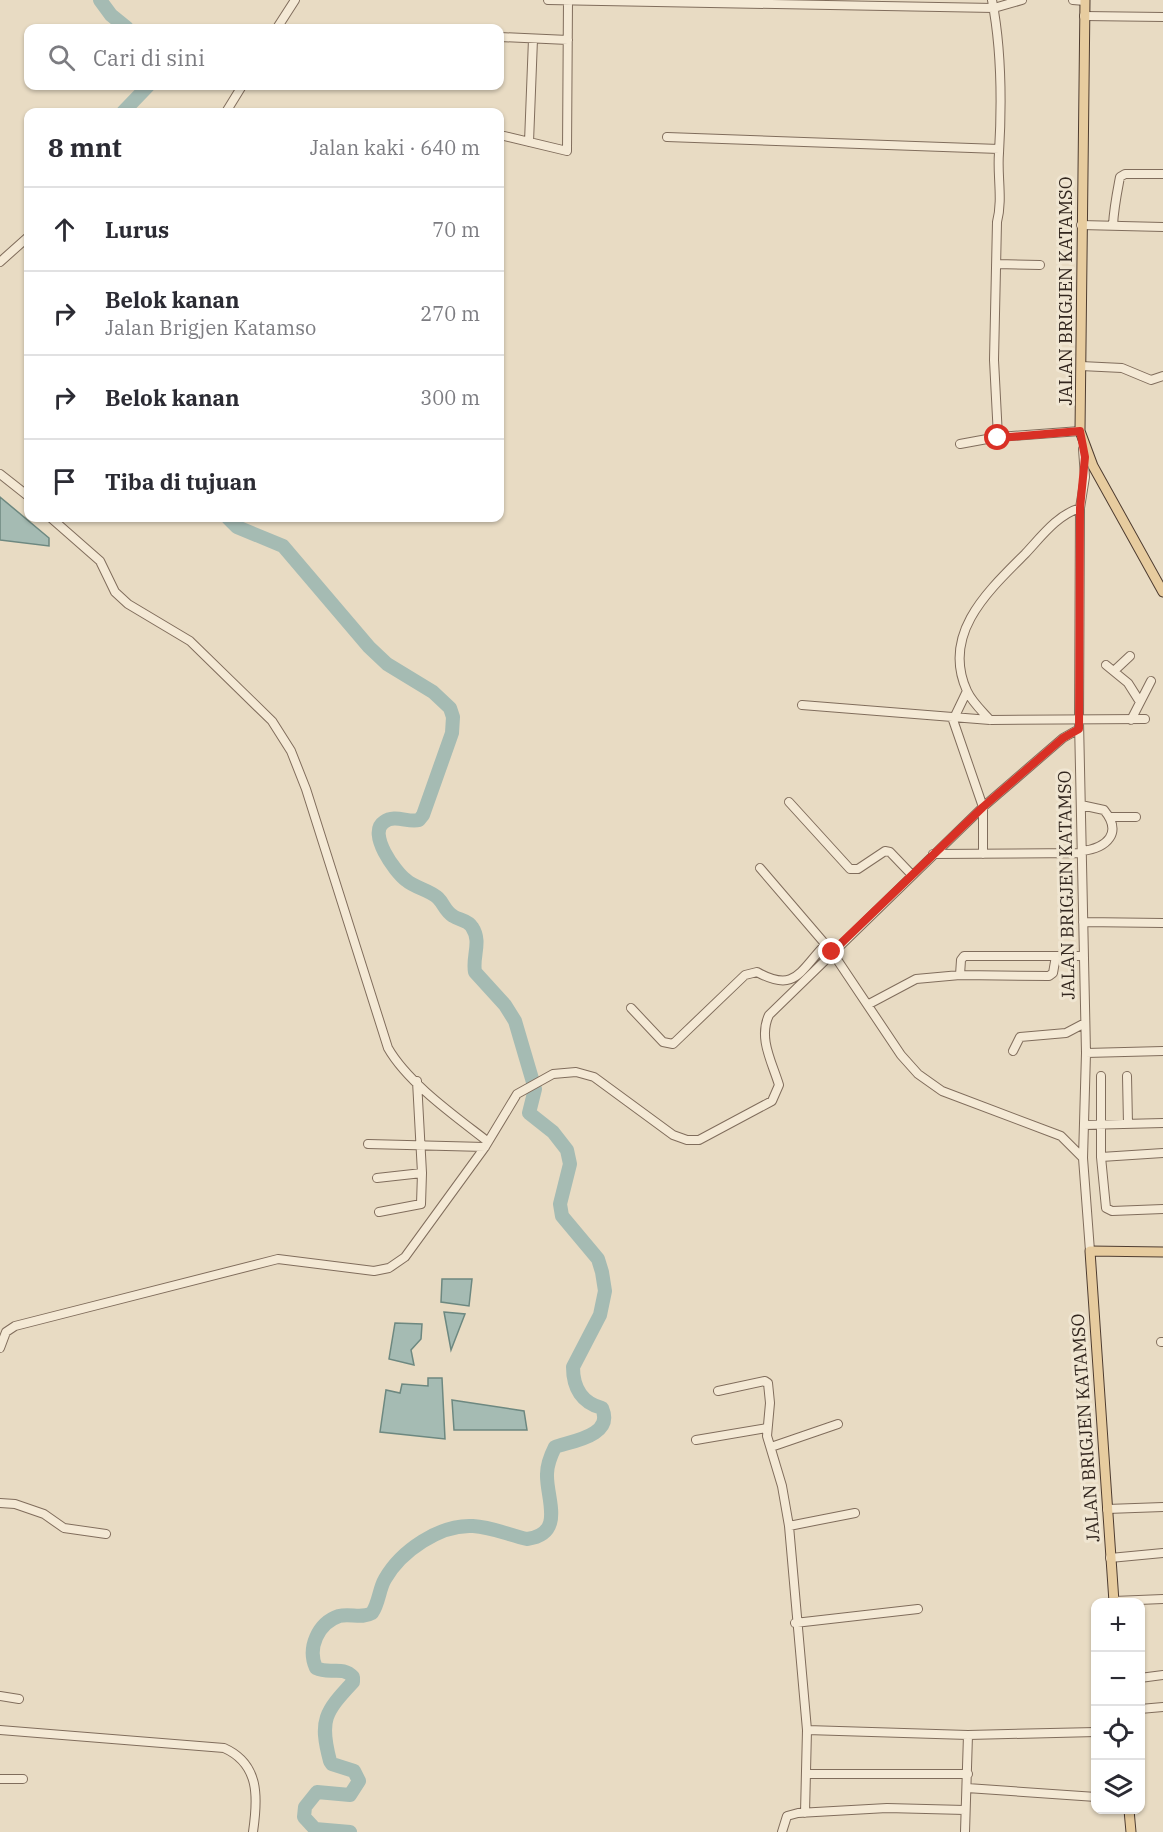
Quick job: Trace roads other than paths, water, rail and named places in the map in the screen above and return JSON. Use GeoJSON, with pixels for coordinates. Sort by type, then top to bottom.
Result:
{"type":"FeatureCollection","features":[{"type":"Feature","properties":{"kind":"main road","name":"JALAN BRIGJEN KATAMSO"},"geometry":{"type":"LineString","coordinates":[[1082,442],[1080,431],[1085,0]]}},
{"type":"Feature","properties":{"kind":"main road"},"geometry":{"type":"LineString","coordinates":[[1082,442],[1163,591]]}},
{"type":"Feature","properties":{"kind":"main road","name":"JALAN BRIGJEN KATAMSO"},"geometry":{"type":"LineString","coordinates":[[1090,1251],[1114,1598]]}},
{"type":"Feature","properties":{"kind":"main road"},"geometry":{"type":"LineString","coordinates":[[1090,1251],[1163,1252]]}},
{"type":"Feature","properties":{"kind":"main road"},"geometry":{"type":"LineString","coordinates":[[1129,1814],[1131,1832]]}},
{"type":"Feature","properties":{"kind":"street"},"geometry":{"type":"LineString","coordinates":[[280,24],[295,0]]}},
{"type":"Feature","properties":{"kind":"street"},"geometry":{"type":"LineString","coordinates":[[548,0],[993,4],[1022,0]]}},
{"type":"Feature","properties":{"kind":"street"},"geometry":{"type":"LineString","coordinates":[[504,136],[567,151],[568,0]]}},
{"type":"Feature","properties":{"kind":"street"},"geometry":{"type":"LineString","coordinates":[[1073,0],[1085,0]]}},
{"type":"Feature","properties":{"kind":"street"},"geometry":{"type":"LineString","coordinates":[[993,4],[1001,72],[999,149],[1001,205],[997,222],[994,360],[998,438]]}},
{"type":"Feature","properties":{"kind":"street"},"geometry":{"type":"LineString","coordinates":[[1084,16],[1163,16]]}},
{"type":"Feature","properties":{"kind":"street"},"geometry":{"type":"LineString","coordinates":[[504,37],[568,40]]}},
{"type":"Feature","properties":{"kind":"street"},"geometry":{"type":"LineString","coordinates":[[530,142],[533,39]]}},
{"type":"Feature","properties":{"kind":"street"},"geometry":{"type":"LineString","coordinates":[[228,108],[240,90]]}},
{"type":"Feature","properties":{"kind":"street"},"geometry":{"type":"LineString","coordinates":[[667,137],[999,149]]}},
{"type":"Feature","properties":{"kind":"street"},"geometry":{"type":"LineString","coordinates":[[1113,225],[1114,200],[1119,190],[1120,177],[1125,174],[1163,174]]}},
{"type":"Feature","properties":{"kind":"street"},"geometry":{"type":"LineString","coordinates":[[1082,225],[1163,227]]}},
{"type":"Feature","properties":{"kind":"street"},"geometry":{"type":"LineString","coordinates":[[0,262],[24,241]]}},
{"type":"Feature","properties":{"kind":"street"},"geometry":{"type":"LineString","coordinates":[[996,264],[1040,265]]}},
{"type":"Feature","properties":{"kind":"street"},"geometry":{"type":"LineString","coordinates":[[1081,366],[1122,368],[1151,381],[1163,376]]}},
{"type":"Feature","properties":{"kind":"street"},"geometry":{"type":"LineString","coordinates":[[960,444],[998,438],[1080,431]]}},
{"type":"Feature","properties":{"kind":"street","name":"JALAN BRIGJEN KATAMSO"},"geometry":{"type":"LineString","coordinates":[[1082,442],[1085,477],[1080,508],[1079,725],[1086,1053],[1083,1158],[1090,1251]]}},
{"type":"Feature","properties":{"kind":"street"},"geometry":{"type":"LineString","coordinates":[[0,474],[24,493]]}},
{"type":"Feature","properties":{"kind":"street"},"geometry":{"type":"LineString","coordinates":[[990,720],[967,691],[960,649],[971,614],[1009,570],[1063,515],[1080,508]]}},
{"type":"Feature","properties":{"kind":"street"},"geometry":{"type":"LineString","coordinates":[[56,522],[100,561],[115,592],[128,604],[190,641],[272,721],[291,751],[306,789],[388,1048],[417,1081],[486,1144]]}},
{"type":"Feature","properties":{"kind":"street"},"geometry":{"type":"LineString","coordinates":[[1115,670],[1130,656]]}},
{"type":"Feature","properties":{"kind":"street"},"geometry":{"type":"LineString","coordinates":[[1106,665],[1115,670],[1128,683],[1140,702]]}},
{"type":"Feature","properties":{"kind":"street"},"geometry":{"type":"LineString","coordinates":[[1131,720],[1151,681]]}},
{"type":"Feature","properties":{"kind":"street"},"geometry":{"type":"LineString","coordinates":[[967,691],[954,716],[983,807],[983,854]]}},
{"type":"Feature","properties":{"kind":"street"},"geometry":{"type":"LineString","coordinates":[[802,705],[1079,725],[1145,719]]}},
{"type":"Feature","properties":{"kind":"street"},"geometry":{"type":"LineString","coordinates":[[0,1348],[2,1336],[15,1326],[278,1259],[374,1271],[389,1268],[414,1248],[486,1144],[517,1094],[553,1074],[576,1072],[594,1077],[673,1135],[687,1140],[699,1140],[776,1096],[779,1085],[764,1040],[765,1024],[769,1015],[983,807],[1079,725]]}},
{"type":"Feature","properties":{"kind":"street"},"geometry":{"type":"LineString","coordinates":[[789,802],[850,869],[858,869],[885,851],[890,852],[912,875]]}},
{"type":"Feature","properties":{"kind":"street"},"geometry":{"type":"LineString","coordinates":[[933,854],[1082,852],[1096,849],[1107,843],[1113,826],[1110,817],[1098,806],[1081,804]]}},
{"type":"Feature","properties":{"kind":"street"},"geometry":{"type":"LineString","coordinates":[[1110,817],[1136,817]]}},
{"type":"Feature","properties":{"kind":"street"},"geometry":{"type":"LineString","coordinates":[[760,868],[832,952],[901,1055],[928,1083],[942,1091],[1061,1136],[1083,1158]]}},
{"type":"Feature","properties":{"kind":"street"},"geometry":{"type":"LineString","coordinates":[[1083,922],[1163,923]]}},
{"type":"Feature","properties":{"kind":"street"},"geometry":{"type":"LineString","coordinates":[[631,1008],[663,1042],[673,1044],[745,975],[757,972],[773,981],[784,982],[794,978],[825,945]]}},
{"type":"Feature","properties":{"kind":"street"},"geometry":{"type":"LineString","coordinates":[[960,975],[961,960],[964,956],[1084,956]]}},
{"type":"Feature","properties":{"kind":"street"},"geometry":{"type":"LineString","coordinates":[[869,1004],[915,979],[960,975],[1049,976],[1053,973],[1056,956]]}},
{"type":"Feature","properties":{"kind":"street"},"geometry":{"type":"LineString","coordinates":[[1013,1051],[1020,1036],[1066,1033],[1085,1023]]}},
{"type":"Feature","properties":{"kind":"street"},"geometry":{"type":"LineString","coordinates":[[1086,1053],[1163,1051]]}},
{"type":"Feature","properties":{"kind":"street"},"geometry":{"type":"LineString","coordinates":[[1127,1076],[1128,1124]]}},
{"type":"Feature","properties":{"kind":"street"},"geometry":{"type":"LineString","coordinates":[[1101,1077],[1101,1157],[1107,1210],[1163,1209]]}},
{"type":"Feature","properties":{"kind":"street"},"geometry":{"type":"LineString","coordinates":[[379,1212],[421,1204],[422,1173],[417,1081]]}},
{"type":"Feature","properties":{"kind":"street"},"geometry":{"type":"LineString","coordinates":[[1084,1125],[1163,1123]]}},
{"type":"Feature","properties":{"kind":"street"},"geometry":{"type":"LineString","coordinates":[[368,1144],[486,1144]]}},
{"type":"Feature","properties":{"kind":"street"},"geometry":{"type":"LineString","coordinates":[[1101,1157],[1163,1153]]}},
{"type":"Feature","properties":{"kind":"street"},"geometry":{"type":"LineString","coordinates":[[377,1178],[422,1173]]}},
{"type":"Feature","properties":{"kind":"street"},"geometry":{"type":"LineString","coordinates":[[718,1391],[767,1382],[770,1403],[767,1428],[782,1486],[789,1526],[795,1623],[807,1730],[805,1813]]}},
{"type":"Feature","properties":{"kind":"street"},"geometry":{"type":"LineString","coordinates":[[771,1447],[838,1424]]}},
{"type":"Feature","properties":{"kind":"street"},"geometry":{"type":"LineString","coordinates":[[696,1440],[767,1428]]}},
{"type":"Feature","properties":{"kind":"street"},"geometry":{"type":"LineString","coordinates":[[0,1503],[15,1504],[44,1514],[64,1528],[106,1534]]}},
{"type":"Feature","properties":{"kind":"street"},"geometry":{"type":"LineString","coordinates":[[1107,1509],[1163,1507]]}},
{"type":"Feature","properties":{"kind":"street"},"geometry":{"type":"LineString","coordinates":[[789,1526],[855,1513]]}},
{"type":"Feature","properties":{"kind":"street"},"geometry":{"type":"LineString","coordinates":[[1110,1558],[1163,1553]]}},
{"type":"Feature","properties":{"kind":"street"},"geometry":{"type":"LineString","coordinates":[[1145,1600],[1163,1599]]}},
{"type":"Feature","properties":{"kind":"street"},"geometry":{"type":"LineString","coordinates":[[795,1623],[918,1608]]}},
{"type":"Feature","properties":{"kind":"street"},"geometry":{"type":"LineString","coordinates":[[1145,1678],[1163,1676]]}},
{"type":"Feature","properties":{"kind":"street"},"geometry":{"type":"LineString","coordinates":[[0,1696],[19,1699]]}},
{"type":"Feature","properties":{"kind":"street"},"geometry":{"type":"LineString","coordinates":[[1145,1708],[1163,1707]]}},
{"type":"Feature","properties":{"kind":"street"},"geometry":{"type":"LineString","coordinates":[[0,1730],[224,1748],[240,1755],[251,1775],[257,1806],[253,1832]]}},
{"type":"Feature","properties":{"kind":"street"},"geometry":{"type":"LineString","coordinates":[[807,1730],[968,1735],[1091,1732]]}},
{"type":"Feature","properties":{"kind":"street"},"geometry":{"type":"LineString","coordinates":[[965,1832],[968,1735]]}},
{"type":"Feature","properties":{"kind":"street"},"geometry":{"type":"LineString","coordinates":[[806,1774],[968,1774]]}},
{"type":"Feature","properties":{"kind":"street"},"geometry":{"type":"LineString","coordinates":[[0,1779],[23,1779]]}},
{"type":"Feature","properties":{"kind":"street"},"geometry":{"type":"LineString","coordinates":[[967,1788],[1091,1797]]}},
{"type":"Feature","properties":{"kind":"street"},"geometry":{"type":"LineString","coordinates":[[782,1832],[787,1816],[805,1813],[888,1808],[965,1810]]}},
{"type":"Feature","properties":{"kind":"water"},"geometry":{"type":"Polygon","coordinates":[[[0,497],[24,517],[24,522],[30,522],[49,538],[49,546],[0,540],[0,497]]]}},
{"type":"Feature","properties":{"kind":"water"},"geometry":{"type":"Polygon","coordinates":[[[442,1279],[472,1279],[469,1306],[441,1302],[442,1279]]]}},
{"type":"Feature","properties":{"kind":"water"},"geometry":{"type":"Polygon","coordinates":[[[444,1312],[465,1314],[451,1350],[444,1312]]]}},
{"type":"Feature","properties":{"kind":"water"},"geometry":{"type":"Polygon","coordinates":[[[395,1323],[422,1324],[421,1339],[411,1350],[414,1365],[389,1359],[395,1323]]]}},
{"type":"Feature","properties":{"kind":"water"},"geometry":{"type":"Polygon","coordinates":[[[428,1378],[442,1378],[445,1439],[380,1432],[386,1390],[400,1393],[402,1384],[428,1386],[428,1378]]]}},
{"type":"Feature","properties":{"kind":"water"},"geometry":{"type":"Polygon","coordinates":[[[452,1400],[524,1411],[527,1430],[454,1430],[452,1400]]]}},
{"type":"Feature","properties":{"kind":"waterway"},"geometry":{"type":"LineString","coordinates":[[100,0],[111,15],[122,24]]}},
{"type":"Feature","properties":{"kind":"waterway"},"geometry":{"type":"LineString","coordinates":[[127,108],[144,90]]}},
{"type":"Feature","properties":{"kind":"waterway"},"geometry":{"type":"LineString","coordinates":[[232,522],[237,527],[283,546],[369,647],[387,664],[433,692],[450,708],[453,717],[452,733],[423,815],[419,820],[393,819],[384,822],[380,827],[381,843],[384,852],[401,876],[435,895],[450,914],[472,927],[477,944],[475,972],[505,1005],[515,1021],[535,1089],[529,1113],[553,1132],[567,1150],[570,1164],[560,1204],[562,1216],[598,1259],[605,1291],[600,1315],[573,1367],[573,1375],[580,1394],[595,1406],[602,1408],[604,1417],[602,1425],[589,1436],[555,1447],[547,1471],[551,1514],[546,1530],[539,1536],[527,1539],[494,1529],[473,1526],[460,1527],[435,1535],[411,1549],[392,1569],[383,1583],[372,1613],[364,1616],[339,1616],[325,1624],[316,1637],[313,1652],[316,1668],[345,1672],[353,1677],[353,1682],[336,1701],[327,1717],[325,1736],[332,1764],[354,1771],[359,1781],[350,1795],[317,1792],[305,1807],[304,1817],[315,1829],[350,1832]]}}]}
